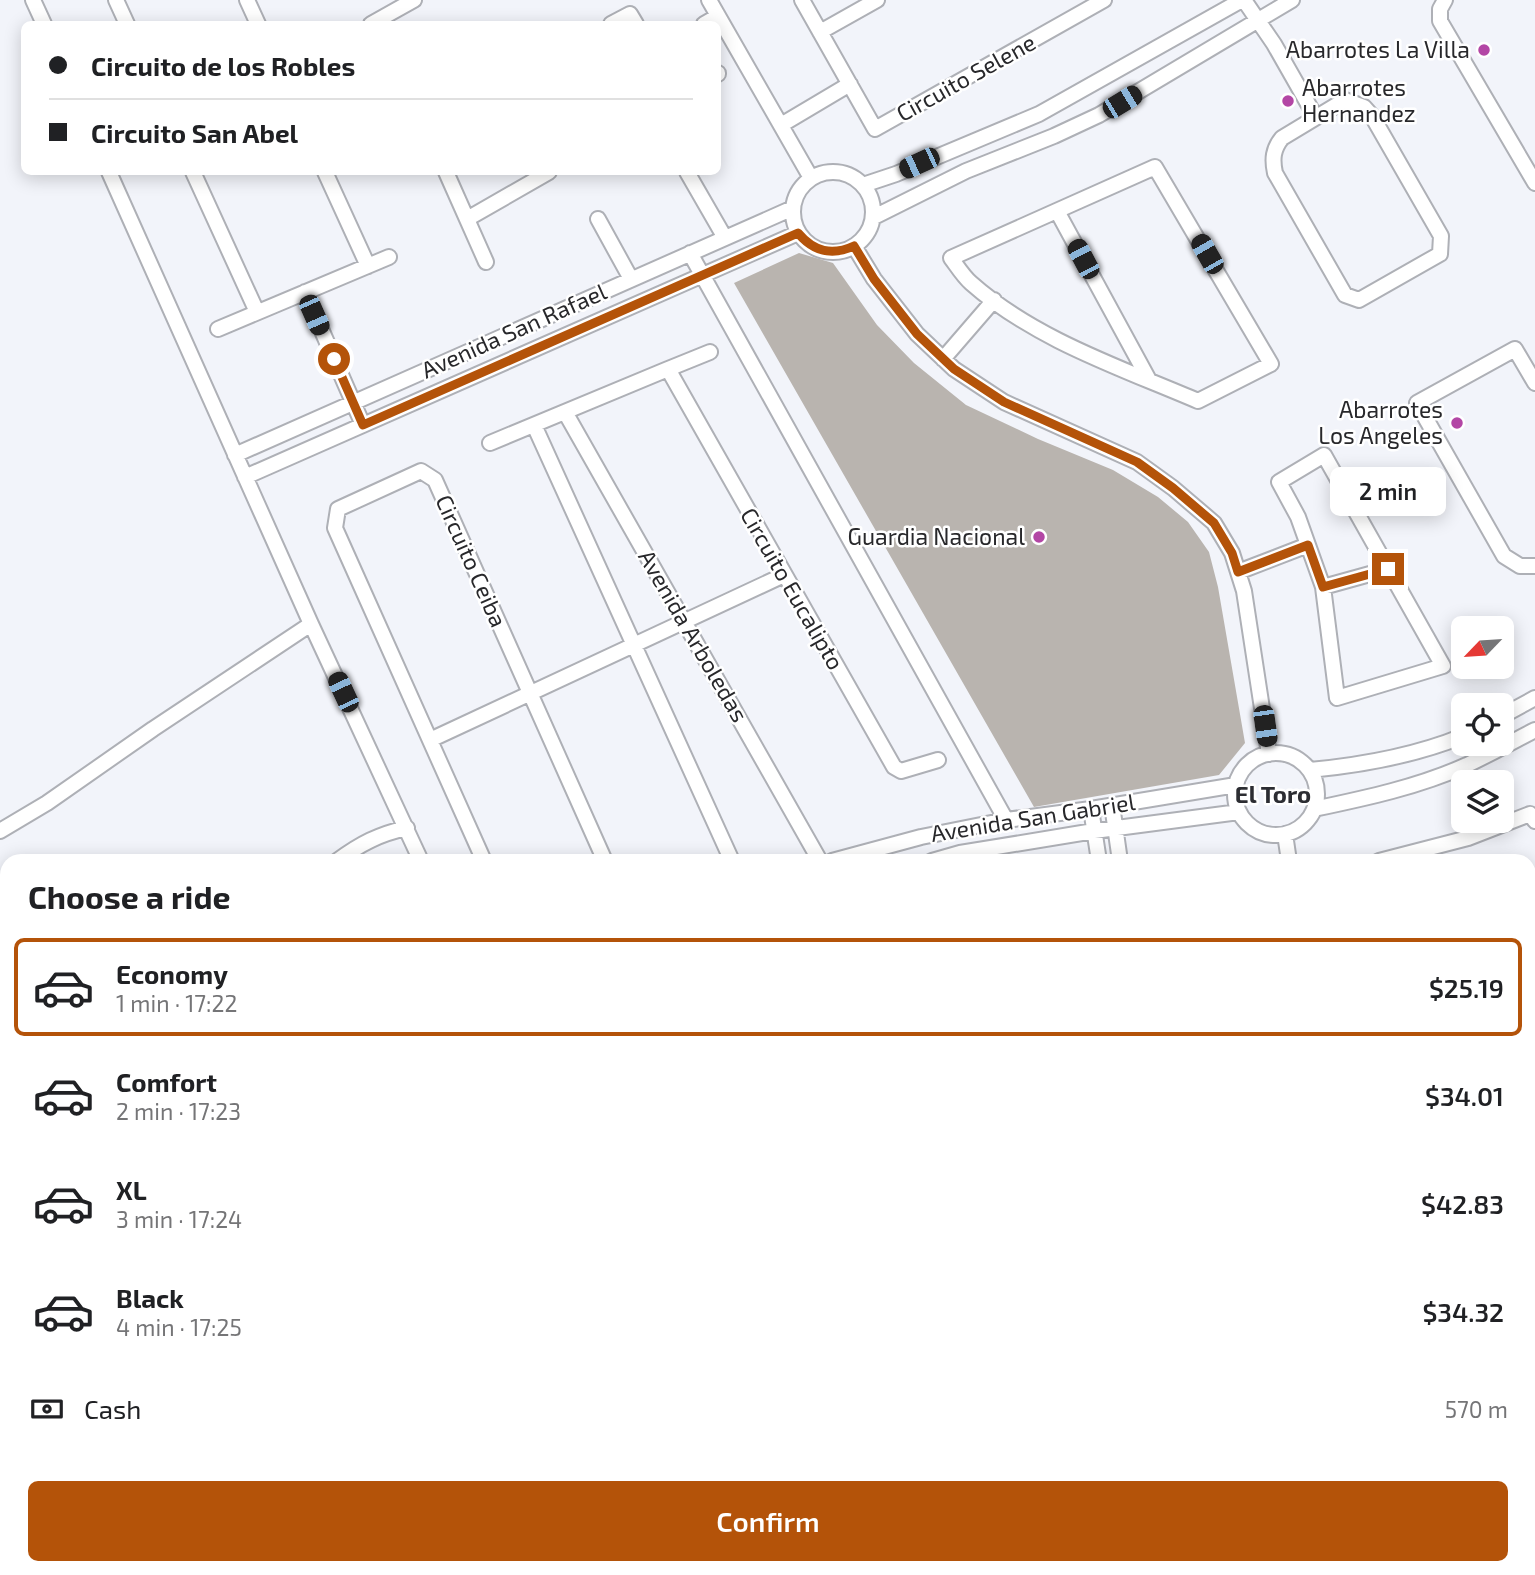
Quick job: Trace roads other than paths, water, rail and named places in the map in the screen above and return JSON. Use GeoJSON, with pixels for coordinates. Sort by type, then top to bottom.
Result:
{"type":"FeatureCollection","features":[{"type":"Feature","properties":{"kind":"street"},"geometry":{"type":"LineString","coordinates":[[33,0],[43,21]]}},
{"type":"Feature","properties":{"kind":"street"},"geometry":{"type":"LineString","coordinates":[[116,0],[126,21]]}},
{"type":"Feature","properties":{"kind":"street"},"geometry":{"type":"LineString","coordinates":[[247,0],[257,21]]}},
{"type":"Feature","properties":{"kind":"street"},"geometry":{"type":"LineString","coordinates":[[376,21],[414,0]]}},
{"type":"Feature","properties":{"kind":"street"},"geometry":{"type":"LineString","coordinates":[[709,0],[721,21]]}},
{"type":"Feature","properties":{"kind":"street","name":"Circuito Selene"},"geometry":{"type":"LineString","coordinates":[[802,0],[875,129],[1102,0]]}},
{"type":"Feature","properties":{"kind":"street"},"geometry":{"type":"LineString","coordinates":[[820,32],[877,0]]}},
{"type":"Feature","properties":{"kind":"street"},"geometry":{"type":"LineString","coordinates":[[863,185],[896,174],[1038,114],[1081,93],[1243,0],[1274,44],[1315,116]]}},
{"type":"Feature","properties":{"kind":"street"},"geometry":{"type":"LineString","coordinates":[[874,218],[966,171],[1099,115],[1292,0]]}},
{"type":"Feature","properties":{"kind":"street"},"geometry":{"type":"LineString","coordinates":[[1445,0],[1440,9],[1440,21],[1535,183]]}},
{"type":"Feature","properties":{"kind":"street"},"geometry":{"type":"LineString","coordinates":[[617,21],[630,14],[634,21]]}},
{"type":"Feature","properties":{"kind":"street"},"geometry":{"type":"LineString","coordinates":[[709,21],[718,16]]}},
{"type":"Feature","properties":{"kind":"street"},"geometry":{"type":"LineString","coordinates":[[721,21],[811,177]]}},
{"type":"Feature","properties":{"kind":"street"},"geometry":{"type":"LineString","coordinates":[[781,125],[850,85]]}},
{"type":"Feature","properties":{"kind":"street"},"geometry":{"type":"LineString","coordinates":[[1345,100],[1363,107],[1372,116],[1441,236],[1440,254],[1359,300],[1345,295],[1275,173],[1272,160],[1276,144],[1315,116],[1345,100]]}},
{"type":"Feature","properties":{"kind":"street"},"geometry":{"type":"LineString","coordinates":[[1156,167],[1271,364],[1198,401],[1074,348],[1014,315],[995,300],[969,282],[951,258],[1156,167]]}},
{"type":"Feature","properties":{"kind":"street"},"geometry":{"type":"LineString","coordinates":[[825,172],[839,172],[863,185],[870,197],[874,218],[865,237],[854,246],[830,253],[806,243],[798,233],[793,208],[796,195],[811,177],[825,172]]}},
{"type":"Feature","properties":{"kind":"street"},"geometry":{"type":"LineString","coordinates":[[110,175],[311,624],[418,854]]}},
{"type":"Feature","properties":{"kind":"street"},"geometry":{"type":"LineString","coordinates":[[194,175],[257,312]]}},
{"type":"Feature","properties":{"kind":"street"},"geometry":{"type":"LineString","coordinates":[[325,175],[368,266]]}},
{"type":"Feature","properties":{"kind":"street"},"geometry":{"type":"LineString","coordinates":[[447,175],[486,262]]}},
{"type":"Feature","properties":{"kind":"street"},"geometry":{"type":"LineString","coordinates":[[467,219],[544,175]]}},
{"type":"Feature","properties":{"kind":"street"},"geometry":{"type":"LineString","coordinates":[[689,175],[725,238]]}},
{"type":"Feature","properties":{"kind":"street","name":"Avenida San Rafael"},"geometry":{"type":"LineString","coordinates":[[235,455],[793,208]]}},
{"type":"Feature","properties":{"kind":"street"},"geometry":{"type":"LineString","coordinates":[[1056,211],[1149,380]]}},
{"type":"Feature","properties":{"kind":"street"},"geometry":{"type":"LineString","coordinates":[[598,219],[631,279]]}},
{"type":"Feature","properties":{"kind":"street","name":"Avenida San Rafael"},"geometry":{"type":"LineString","coordinates":[[245,477],[798,233]]}},
{"type":"Feature","properties":{"kind":"street"},"geometry":{"type":"LineString","coordinates":[[854,246],[874,279],[917,334],[954,369],[1004,402],[1137,462],[1214,523],[1232,553],[1244,591],[1269,754]]}},
{"type":"Feature","properties":{"kind":"street"},"geometry":{"type":"LineString","coordinates":[[690,253],[1006,820]]}},
{"type":"Feature","properties":{"kind":"street"},"geometry":{"type":"LineString","coordinates":[[218,329],[389,257]]}},
{"type":"Feature","properties":{"kind":"street"},"geometry":{"type":"LineString","coordinates":[[305,292],[363,425]]}},
{"type":"Feature","properties":{"kind":"street"},"geometry":{"type":"LineString","coordinates":[[943,359],[995,300]]}},
{"type":"Feature","properties":{"kind":"street"},"geometry":{"type":"LineString","coordinates":[[487,344],[498,366]]}},
{"type":"Feature","properties":{"kind":"street"},"geometry":{"type":"LineString","coordinates":[[1535,383],[1515,349],[1417,403],[1504,556],[1520,566],[1535,566]]}},
{"type":"Feature","properties":{"kind":"street"},"geometry":{"type":"LineString","coordinates":[[489,443],[710,352]]}},
{"type":"Feature","properties":{"kind":"street","name":"Circuito Eucalipto"},"geometry":{"type":"LineString","coordinates":[[668,369],[894,767],[901,771],[938,760]]}},
{"type":"Feature","properties":{"kind":"street","name":"Avenida Arboledas"},"geometry":{"type":"LineString","coordinates":[[565,412],[816,854]]}},
{"type":"Feature","properties":{"kind":"street"},"geometry":{"type":"LineString","coordinates":[[534,425],[729,854]]}},
{"type":"Feature","properties":{"kind":"street"},"geometry":{"type":"LineString","coordinates":[[1324,455],[1388,569],[1443,666],[1337,698],[1323,587],[1298,517],[1279,482],[1324,455]]}},
{"type":"Feature","properties":{"kind":"street","name":"Circuito Ceiba"},"geometry":{"type":"LineString","coordinates":[[481,854],[335,528],[338,509],[421,471],[435,480],[602,854]]}},
{"type":"Feature","properties":{"kind":"street"},"geometry":{"type":"LineString","coordinates":[[1238,572],[1308,545]]}},
{"type":"Feature","properties":{"kind":"street"},"geometry":{"type":"LineString","coordinates":[[1323,587],[1388,569]]}},
{"type":"Feature","properties":{"kind":"street"},"geometry":{"type":"LineString","coordinates":[[430,740],[784,575]]}},
{"type":"Feature","properties":{"kind":"street"},"geometry":{"type":"LineString","coordinates":[[0,831],[47,803],[311,624]]}},
{"type":"Feature","properties":{"kind":"street"},"geometry":{"type":"LineString","coordinates":[[1514,709],[1535,698]]}},
{"type":"Feature","properties":{"kind":"street"},"geometry":{"type":"LineString","coordinates":[[1314,809],[1414,785],[1466,765],[1535,730]]}},
{"type":"Feature","properties":{"kind":"street"},"geometry":{"type":"LineString","coordinates":[[1310,770],[1359,766],[1451,741]]}},
{"type":"Feature","properties":{"kind":"street"},"geometry":{"type":"LineString","coordinates":[[1269,754],[1289,754],[1310,770],[1317,796],[1314,809],[1297,829],[1285,834],[1271,835],[1258,831],[1247,823],[1239,812],[1235,799],[1236,785],[1241,772],[1250,762],[1269,754]]}},
{"type":"Feature","properties":{"kind":"street","name":"Avenida San Gabriel"},"geometry":{"type":"LineString","coordinates":[[858,854],[921,837],[1006,820],[1236,785]]}},
{"type":"Feature","properties":{"kind":"street"},"geometry":{"type":"LineString","coordinates":[[1112,805],[1119,854]]}},
{"type":"Feature","properties":{"kind":"street"},"geometry":{"type":"LineString","coordinates":[[1091,809],[1098,854]]}},
{"type":"Feature","properties":{"kind":"street","name":"Avenida San Gabriel"},"geometry":{"type":"LineString","coordinates":[[956,854],[1094,831],[1239,812]]}},
{"type":"Feature","properties":{"kind":"street"},"geometry":{"type":"LineString","coordinates":[[1406,854],[1468,838],[1531,814],[1535,821]]}},
{"type":"Feature","properties":{"kind":"street"},"geometry":{"type":"LineString","coordinates":[[346,854],[383,833],[407,828]]}},
{"type":"Feature","properties":{"kind":"street"},"geometry":{"type":"LineString","coordinates":[[1285,834],[1288,854]]}},
{"type":"Feature","properties":{"kind":"place","name":"Abarrotes La Villa"},"geometry":{"type":"Point","coordinates":[1484,50]}},
{"type":"Feature","properties":{"kind":"place","name":"Abarrotes Hernandez"},"geometry":{"type":"Point","coordinates":[1288,101]}},
{"type":"Feature","properties":{"kind":"place","name":"Abarrotes Los Angeles"},"geometry":{"type":"Point","coordinates":[1457,423]}},
{"type":"Feature","properties":{"kind":"place","name":"Guardia Nacional"},"geometry":{"type":"Point","coordinates":[1039,537]}},
{"type":"Feature","properties":{"kind":"district","name":"El Toro"},"geometry":{"type":"Point","coordinates":[1273,795]}}]}
